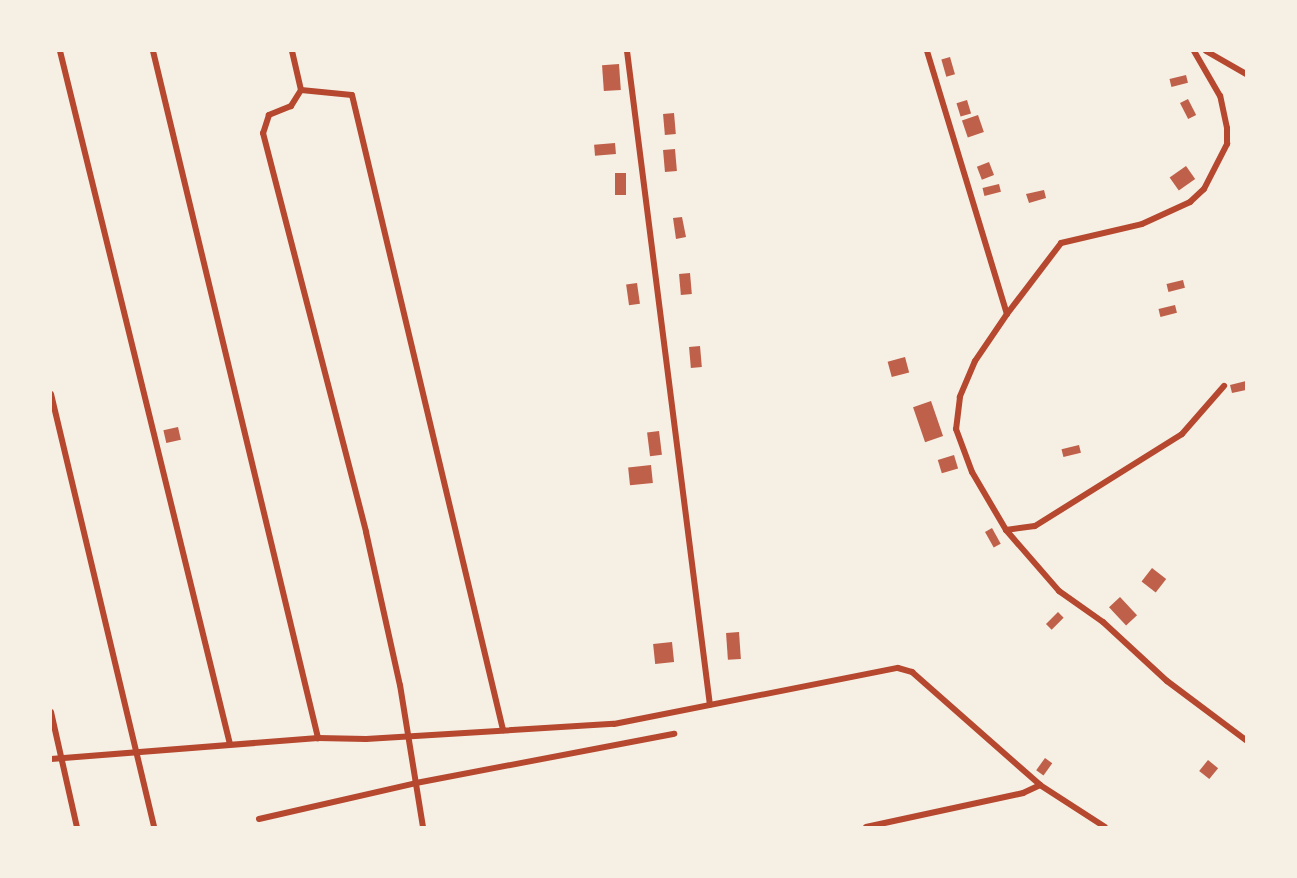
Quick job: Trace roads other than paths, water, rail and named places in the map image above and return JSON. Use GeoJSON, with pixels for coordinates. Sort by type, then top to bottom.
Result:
{"type":"FeatureCollection","features":[{"type":"Feature","properties":{"kind":"street"},"geometry":{"type":"LineString","coordinates":[[60,51],[230,744]]}},
{"type":"Feature","properties":{"kind":"street"},"geometry":{"type":"LineString","coordinates":[[153,51],[318,738]]}},
{"type":"Feature","properties":{"kind":"street"},"geometry":{"type":"LineString","coordinates":[[292,51],[302,90],[291,106],[269,115],[263,133],[366,532],[408,736],[423,827]]}},
{"type":"Feature","properties":{"kind":"street"},"geometry":{"type":"LineString","coordinates":[[627,51],[709,705]]}},
{"type":"Feature","properties":{"kind":"street"},"geometry":{"type":"LineString","coordinates":[[927,51],[1007,314]]}},
{"type":"Feature","properties":{"kind":"street"},"geometry":{"type":"LineString","coordinates":[[1194,51],[1220,96],[1227,128],[1227,144],[1204,189],[1190,202],[1142,224],[1061,243],[975,361],[960,397],[956,429],[972,472],[1006,530],[1059,591],[1103,622],[1167,681],[1246,740]]}},
{"type":"Feature","properties":{"kind":"street"},"geometry":{"type":"LineString","coordinates":[[1206,51],[1246,74]]}},
{"type":"Feature","properties":{"kind":"street"},"geometry":{"type":"LineString","coordinates":[[302,90],[352,95],[503,730]]}},
{"type":"Feature","properties":{"kind":"street"},"geometry":{"type":"LineString","coordinates":[[1006,530],[1035,526],[1182,434],[1224,386]]}},
{"type":"Feature","properties":{"kind":"street"},"geometry":{"type":"LineString","coordinates":[[51,394],[140,755],[154,827]]}},
{"type":"Feature","properties":{"kind":"street"},"geometry":{"type":"LineString","coordinates":[[51,760],[140,755],[230,744],[318,738],[408,736],[614,724],[898,668],[912,672],[1040,785],[1105,827]]}},
{"type":"Feature","properties":{"kind":"street"},"geometry":{"type":"LineString","coordinates":[[51,712],[77,827]]}},
{"type":"Feature","properties":{"kind":"street"},"geometry":{"type":"LineString","coordinates":[[259,819],[416,783],[674,734]]}},
{"type":"Feature","properties":{"kind":"street"},"geometry":{"type":"LineString","coordinates":[[866,827],[1023,793],[1040,785]]}}]}
